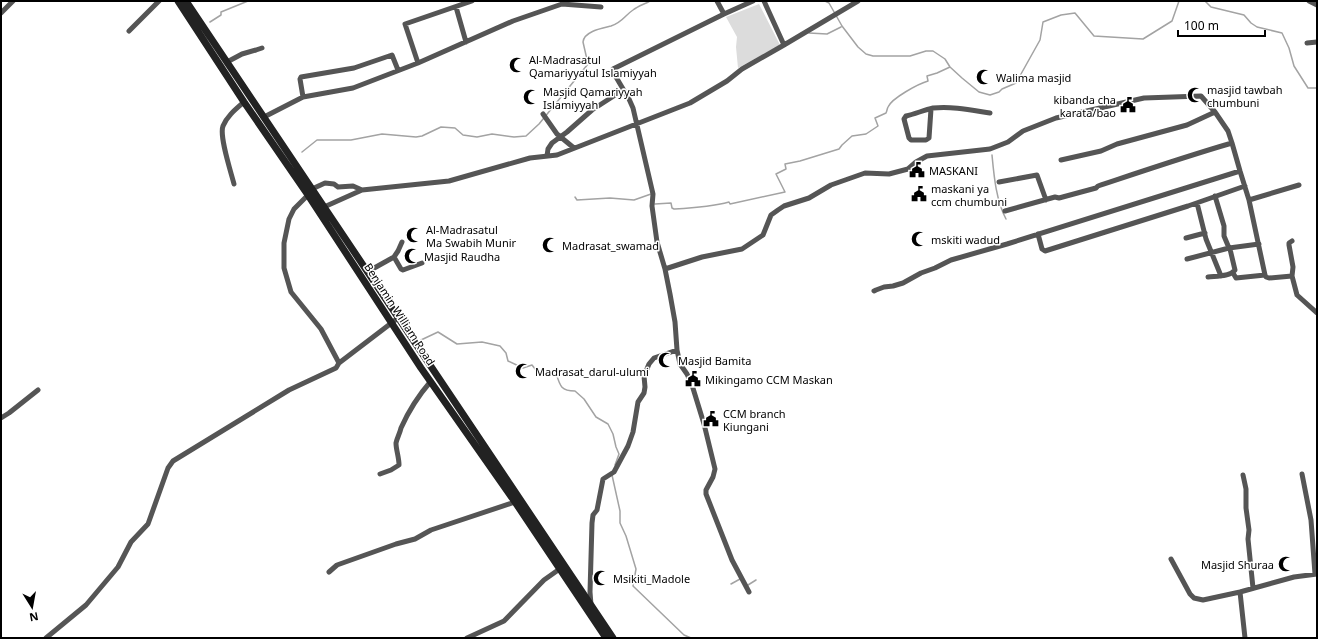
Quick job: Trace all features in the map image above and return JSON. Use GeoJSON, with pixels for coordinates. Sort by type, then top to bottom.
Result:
{"type":"FeatureCollection","features":[{"type":"Feature","properties":{"kind":"main road","name":"Benjamin William Road"},"geometry":{"type":"LineString","coordinates":[[178,1],[244,102],[310,192],[324,208],[398,318],[563,567],[606,638]]}},
{"type":"Feature","properties":{"kind":"main road","name":"Benjamin William Road"},"geometry":{"type":"LineString","coordinates":[[186,1],[264,117],[392,322],[431,381],[515,502],[591,604],[613,638]]}},
{"type":"Feature","properties":{"kind":"street"},"geometry":{"type":"LineString","coordinates":[[1,13],[13,1]]}},
{"type":"Feature","properties":{"kind":"street"},"geometry":{"type":"LineString","coordinates":[[129,31],[159,1]]}},
{"type":"Feature","properties":{"kind":"street"},"geometry":{"type":"LineString","coordinates":[[418,63],[405,24],[472,1]]}},
{"type":"Feature","properties":{"kind":"street"},"geometry":{"type":"LineString","coordinates":[[717,1],[724,14]]}},
{"type":"Feature","properties":{"kind":"street"},"geometry":{"type":"LineString","coordinates":[[749,592],[732,560],[706,494],[706,490],[713,477],[714,469],[704,424],[692,385],[680,364],[677,350],[675,322],[665,270],[657,242],[652,206],[653,194],[637,124],[629,99],[615,76],[613,69],[753,1]]}},
{"type":"Feature","properties":{"kind":"street"},"geometry":{"type":"LineString","coordinates":[[764,1],[784,45]]}},
{"type":"Feature","properties":{"kind":"street"},"geometry":{"type":"LineString","coordinates":[[324,208],[362,190],[449,181],[517,161],[547,156],[552,157],[690,103],[727,81],[742,69],[858,1]]}},
{"type":"Feature","properties":{"kind":"street"},"geometry":{"type":"LineString","coordinates":[[1309,1],[1317,5]]}},
{"type":"Feature","properties":{"kind":"street"},"geometry":{"type":"LineString","coordinates":[[264,117],[303,96],[353,88],[418,63],[513,21],[562,3],[600,7]]}},
{"type":"Feature","properties":{"kind":"street"},"geometry":{"type":"LineString","coordinates":[[456,7],[466,42]]}},
{"type":"Feature","properties":{"kind":"street"},"geometry":{"type":"LineString","coordinates":[[1307,43],[1317,42]]}},
{"type":"Feature","properties":{"kind":"street"},"geometry":{"type":"LineString","coordinates":[[227,62],[242,54],[262,48]]}},
{"type":"Feature","properties":{"kind":"street"},"geometry":{"type":"LineString","coordinates":[[303,96],[300,79],[301,77],[354,68],[392,55],[398,70]]}},
{"type":"Feature","properties":{"kind":"street"},"geometry":{"type":"LineString","coordinates":[[547,156],[548,149],[552,143],[592,110],[623,90]]}},
{"type":"Feature","properties":{"kind":"street"},"geometry":{"type":"LineString","coordinates":[[665,270],[702,257],[742,249],[763,235],[771,216],[784,206],[809,198],[831,185],[865,172],[889,174],[908,169],[916,162],[927,156],[990,149],[1008,142],[1023,131],[1056,118],[1144,98],[1201,96],[1215,112],[1228,132],[1232,143],[1250,200],[1265,275]]}},
{"type":"Feature","properties":{"kind":"street"},"geometry":{"type":"LineString","coordinates":[[234,184],[222,136],[222,126],[229,116],[244,102]]}},
{"type":"Feature","properties":{"kind":"street"},"geometry":{"type":"LineString","coordinates":[[931,108],[929,138],[926,140],[911,140],[908,138],[904,117],[931,108],[964,108],[990,113]]}},
{"type":"Feature","properties":{"kind":"street"},"geometry":{"type":"LineString","coordinates":[[1061,160],[1101,151],[1117,144],[1187,125],[1215,112]]}},
{"type":"Feature","properties":{"kind":"street"},"geometry":{"type":"LineString","coordinates":[[543,114],[557,134],[574,148]]}},
{"type":"Feature","properties":{"kind":"street"},"geometry":{"type":"LineString","coordinates":[[1005,211],[1096,188],[1131,174],[1232,143]]}},
{"type":"Feature","properties":{"kind":"street"},"geometry":{"type":"LineString","coordinates":[[874,291],[884,287],[904,283],[921,273],[951,260],[1240,171]]}},
{"type":"Feature","properties":{"kind":"street"},"geometry":{"type":"LineString","coordinates":[[999,182],[1037,175],[1046,200]]}},
{"type":"Feature","properties":{"kind":"street"},"geometry":{"type":"LineString","coordinates":[[339,363],[321,329],[291,292],[284,268],[284,243],[289,219],[294,210],[310,192],[325,183],[338,186],[353,186],[362,190]]}},
{"type":"Feature","properties":{"kind":"street"},"geometry":{"type":"LineString","coordinates":[[1250,200],[1299,185]]}},
{"type":"Feature","properties":{"kind":"street"},"geometry":{"type":"LineString","coordinates":[[1038,234],[1042,249],[1045,251],[1245,186]]}},
{"type":"Feature","properties":{"kind":"street"},"geometry":{"type":"LineString","coordinates":[[1215,196],[1224,226],[1224,236],[1230,248],[1235,270],[1233,273],[1236,278],[1265,275],[1269,278],[1292,276]]}},
{"type":"Feature","properties":{"kind":"street"},"geometry":{"type":"LineString","coordinates":[[1197,202],[1205,233],[1221,276]]}},
{"type":"Feature","properties":{"kind":"street"},"geometry":{"type":"LineString","coordinates":[[1186,238],[1205,233]]}},
{"type":"Feature","properties":{"kind":"street"},"geometry":{"type":"LineString","coordinates":[[1292,241],[1289,245],[1293,267],[1292,276],[1297,295],[1317,313]]}},
{"type":"Feature","properties":{"kind":"street"},"geometry":{"type":"LineString","coordinates":[[367,272],[394,257],[402,242]]}},
{"type":"Feature","properties":{"kind":"street"},"geometry":{"type":"LineString","coordinates":[[1186,259],[1230,248],[1259,244]]}},
{"type":"Feature","properties":{"kind":"street"},"geometry":{"type":"LineString","coordinates":[[394,257],[403,270],[422,262]]}},
{"type":"Feature","properties":{"kind":"street"},"geometry":{"type":"LineString","coordinates":[[1208,277],[1233,273]]}},
{"type":"Feature","properties":{"kind":"street"},"geometry":{"type":"LineString","coordinates":[[46,638],[86,605],[118,567],[131,542],[148,524],[168,468],[173,461],[289,390],[336,368],[339,363],[398,318]]}},
{"type":"Feature","properties":{"kind":"street"},"geometry":{"type":"LineString","coordinates":[[591,604],[590,592],[593,515],[597,510],[603,479],[612,473],[628,446],[633,432],[638,402],[644,393],[644,376],[649,364],[654,358],[677,350]]}},
{"type":"Feature","properties":{"kind":"street"},"geometry":{"type":"LineString","coordinates":[[380,474],[391,470],[399,464],[396,441],[408,413],[420,394],[431,381]]}},
{"type":"Feature","properties":{"kind":"street"},"geometry":{"type":"LineString","coordinates":[[1,418],[38,390]]}},
{"type":"Feature","properties":{"kind":"street"},"geometry":{"type":"LineString","coordinates":[[1172,559],[1190,594],[1194,598],[1203,600],[1240,592],[1294,577],[1316,574],[1310,520],[1302,474]]}},
{"type":"Feature","properties":{"kind":"street"},"geometry":{"type":"LineString","coordinates":[[1243,475],[1246,489],[1246,508],[1249,530],[1248,539],[1253,588]]}},
{"type":"Feature","properties":{"kind":"street"},"geometry":{"type":"LineString","coordinates":[[329,572],[337,565],[396,544],[415,539],[431,530],[515,502]]}},
{"type":"Feature","properties":{"kind":"street"},"geometry":{"type":"LineString","coordinates":[[467,638],[504,621],[544,580],[563,567]]}},
{"type":"Feature","properties":{"kind":"street"},"geometry":{"type":"LineString","coordinates":[[1240,592],[1245,638]]}},
{"type":"Feature","properties":{"kind":"shaded area"},"geometry":{"type":"Polygon","coordinates":[[[759,4],[780,45],[738,68],[736,47],[737,37],[726,17],[759,4]]]}},
{"type":"Feature","properties":{"kind":"waterway"},"geometry":{"type":"LineString","coordinates":[[210,22],[221,15],[221,12],[248,1]]}},
{"type":"Feature","properties":{"kind":"waterway"},"geometry":{"type":"LineString","coordinates":[[302,152],[317,140],[351,140],[382,134],[416,137],[422,136],[441,127],[455,128],[463,135],[477,137],[492,134],[514,137],[526,136],[539,124],[588,64],[583,42],[584,38],[594,31],[611,26],[621,21],[630,12],[650,1]]}},
{"type":"Feature","properties":{"kind":"waterway"},"geometry":{"type":"LineString","coordinates":[[825,1],[829,3],[842,26],[858,47],[866,54],[873,56],[910,56],[926,51],[933,51],[945,59],[950,67],[979,92],[990,95],[1016,83],[1040,40],[1043,22],[1061,15],[1075,13],[1094,36],[1143,39],[1172,21],[1179,1]]}},
{"type":"Feature","properties":{"kind":"waterway"},"geometry":{"type":"LineString","coordinates":[[1205,1],[1211,7],[1244,15],[1257,27],[1282,33],[1289,48],[1294,66],[1308,88],[1317,88]]}},
{"type":"Feature","properties":{"kind":"waterway"},"geometry":{"type":"LineString","coordinates":[[809,33],[827,34],[841,27]]}},
{"type":"Feature","properties":{"kind":"waterway"},"geometry":{"type":"LineString","coordinates":[[655,204],[671,203],[672,208],[674,209],[695,208],[729,202],[730,204],[785,192],[776,174],[786,169],[785,164],[839,149],[852,136],[866,134],[878,126],[875,118],[886,113],[890,103],[912,88],[928,81],[927,76],[950,67]]}},
{"type":"Feature","properties":{"kind":"waterway"},"geometry":{"type":"LineString","coordinates":[[992,155],[998,196],[1006,219]]}},
{"type":"Feature","properties":{"kind":"waterway"},"geometry":{"type":"LineString","coordinates":[[575,197],[577,200],[610,198],[634,200],[651,194]]}},
{"type":"Feature","properties":{"kind":"waterway"},"geometry":{"type":"LineString","coordinates":[[421,340],[438,332],[457,344],[482,342],[500,346],[506,353],[508,361],[523,368],[532,365],[539,374],[549,372],[556,373],[564,389],[575,391],[584,399],[596,417],[608,424],[613,434],[619,454],[615,465]]}},
{"type":"Feature","properties":{"kind":"waterway"},"geometry":{"type":"LineString","coordinates":[[612,475],[620,511],[620,523],[626,536],[636,569],[633,586],[684,635],[691,638]]}},
{"type":"Feature","properties":{"kind":"waterway"},"geometry":{"type":"LineString","coordinates":[[731,584],[740,579]]}},
{"type":"Feature","properties":{"kind":"waterway"},"geometry":{"type":"LineString","coordinates":[[748,585],[756,580]]}},
{"type":"Feature","properties":{"kind":"place","name":"Al-Madrasatul Qamariyyatul Islamiyyah"},"geometry":{"type":"Point","coordinates":[517,65]}},
{"type":"Feature","properties":{"kind":"place","name":"Walima masjid"},"geometry":{"type":"Point","coordinates":[984,77]}},
{"type":"Feature","properties":{"kind":"place","name":"masjid tawbah chumbuni"},"geometry":{"type":"Point","coordinates":[1195,95]}},
{"type":"Feature","properties":{"kind":"place","name":"Masjid Qamariyyah Islamiyyah"},"geometry":{"type":"Point","coordinates":[531,97]}},
{"type":"Feature","properties":{"kind":"place","name":"kibanda cha karata/bao"},"geometry":{"type":"Point","coordinates":[1128,105]}},
{"type":"Feature","properties":{"kind":"place","name":"MASKANI"},"geometry":{"type":"Point","coordinates":[917,170]}},
{"type":"Feature","properties":{"kind":"place","name":"maskani ya ccm chumbuni"},"geometry":{"type":"Point","coordinates":[919,194]}},
{"type":"Feature","properties":{"kind":"place","name":"Al-Madrasatul Ma Swabih Munir"},"geometry":{"type":"Point","coordinates":[414,235]}},
{"type":"Feature","properties":{"kind":"place","name":"mskiti wadud"},"geometry":{"type":"Point","coordinates":[919,239]}},
{"type":"Feature","properties":{"kind":"place","name":"Madrasat_swamad"},"geometry":{"type":"Point","coordinates":[550,245]}},
{"type":"Feature","properties":{"kind":"place","name":"Masjid Raudha"},"geometry":{"type":"Point","coordinates":[412,256]}},
{"type":"Feature","properties":{"kind":"place","name":"Masjid Bamita"},"geometry":{"type":"Point","coordinates":[666,360]}},
{"type":"Feature","properties":{"kind":"place","name":"Madrasat_darul-ulumi"},"geometry":{"type":"Point","coordinates":[523,371]}},
{"type":"Feature","properties":{"kind":"place","name":"Mikingamo CCM Maskan"},"geometry":{"type":"Point","coordinates":[693,379]}},
{"type":"Feature","properties":{"kind":"place","name":"CCM branch Kiungani"},"geometry":{"type":"Point","coordinates":[711,419]}},
{"type":"Feature","properties":{"kind":"place","name":"Masjid Shuraa"},"geometry":{"type":"Point","coordinates":[1286,564]}},
{"type":"Feature","properties":{"kind":"place","name":"Msikiti_Madole"},"geometry":{"type":"Point","coordinates":[601,578]}}]}
